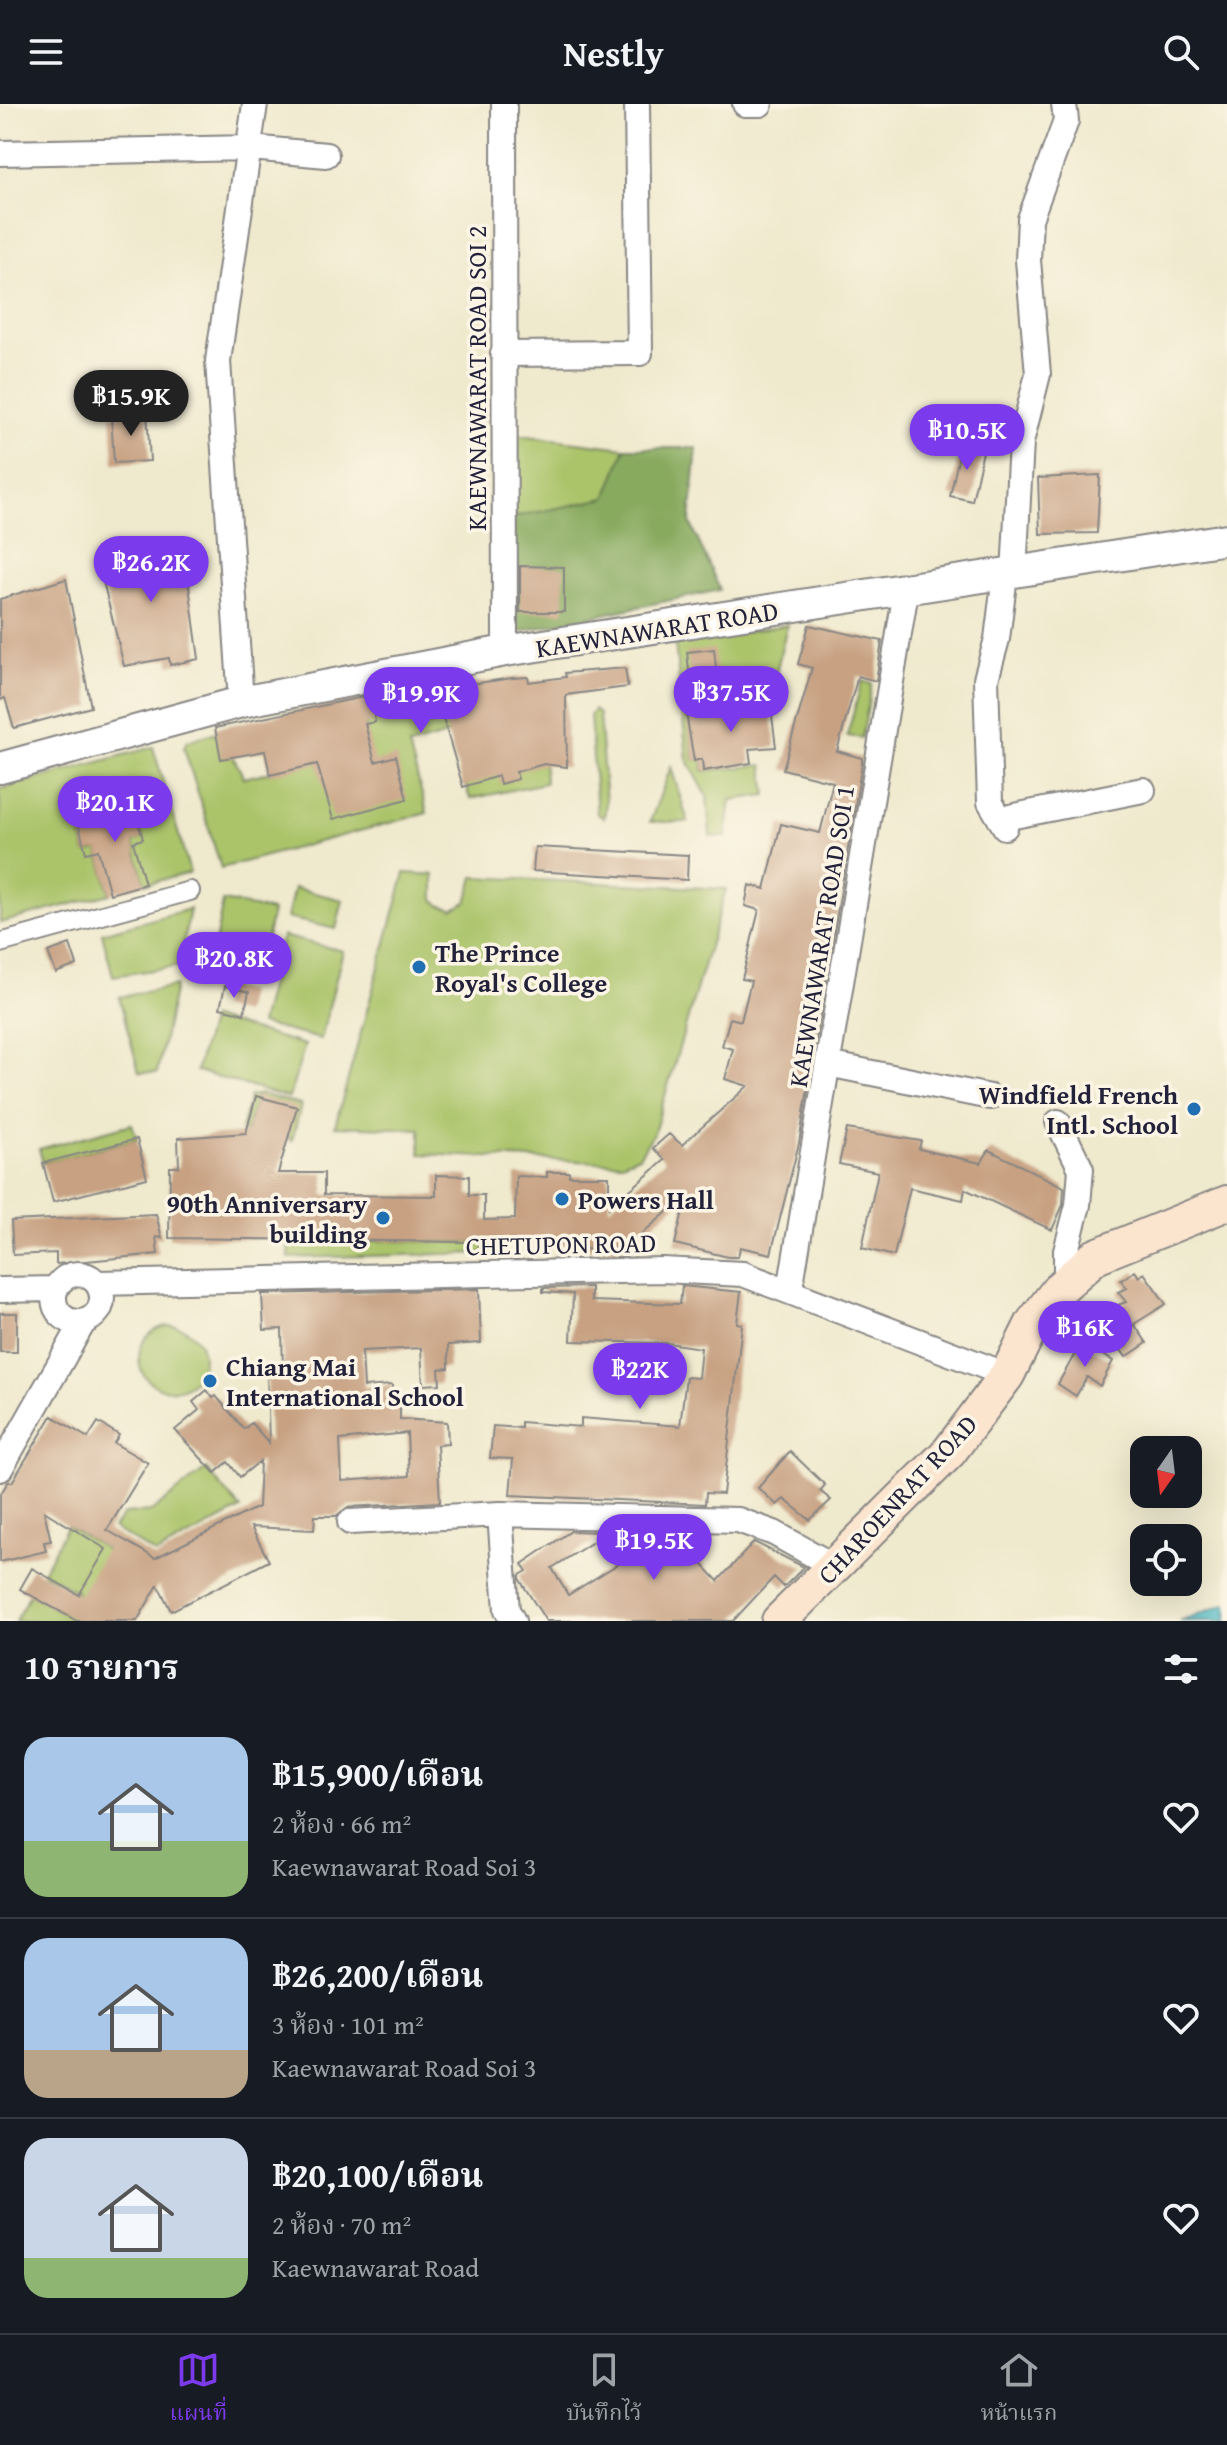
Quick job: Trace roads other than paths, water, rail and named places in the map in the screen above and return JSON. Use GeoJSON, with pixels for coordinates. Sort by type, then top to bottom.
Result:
{"type":"FeatureCollection","features":[{"type":"Feature","properties":{"kind":"main road","name":"CHAROENRAT ROAD"},"geometry":{"type":"LineString","coordinates":[[779,1621],[949,1452],[1007,1375],[1033,1323],[1066,1283],[1096,1256],[1227,1203]]}},
{"type":"Feature","properties":{"kind":"street"},"geometry":{"type":"LineString","coordinates":[[241,702],[218,361],[255,104]]}},
{"type":"Feature","properties":{"kind":"street","name":"KAEWNAWARAT ROAD SOI 2"},"geometry":{"type":"LineString","coordinates":[[504,104],[505,651]]}},
{"type":"Feature","properties":{"kind":"street"},"geometry":{"type":"LineString","coordinates":[[503,354],[640,353],[637,104]]}},
{"type":"Feature","properties":{"kind":"street"},"geometry":{"type":"LineString","coordinates":[[745,104],[760,104]]}},
{"type":"Feature","properties":{"kind":"street"},"geometry":{"type":"LineString","coordinates":[[1064,104],[1066,121],[1030,219],[1028,260],[1038,374],[1021,442],[1009,575],[986,679],[990,802],[1002,823],[1143,790]]}},
{"type":"Feature","properties":{"kind":"street"},"geometry":{"type":"LineString","coordinates":[[0,153],[251,148],[326,155]]}},
{"type":"Feature","properties":{"kind":"street","name":"KAEWNAWARAT ROAD"},"geometry":{"type":"LineString","coordinates":[[0,768],[241,702],[505,651],[1227,539]]}},
{"type":"Feature","properties":{"kind":"street","name":"KAEWNAWARAT ROAD SOI 1"},"geometry":{"type":"LineString","coordinates":[[790,1290],[906,591]]}},
{"type":"Feature","properties":{"kind":"street"},"geometry":{"type":"LineString","coordinates":[[0,943],[190,891]]}},
{"type":"Feature","properties":{"kind":"street"},"geometry":{"type":"LineString","coordinates":[[828,1064],[990,1097]]}},
{"type":"Feature","properties":{"kind":"street"},"geometry":{"type":"LineString","coordinates":[[1058,1122],[1081,1169],[1078,1205],[1066,1251],[1066,1283]]}},
{"type":"Feature","properties":{"kind":"street","name":"CHETUPON ROAD"},"geometry":{"type":"LineString","coordinates":[[98,1283],[662,1270],[743,1274],[1007,1375]]}},
{"type":"Feature","properties":{"kind":"street"},"geometry":{"type":"LineString","coordinates":[[0,1290],[56,1289],[74,1274],[90,1276],[98,1283],[103,1303],[95,1316],[84,1321],[72,1321],[59,1312],[55,1304],[56,1289]]}},
{"type":"Feature","properties":{"kind":"street"},"geometry":{"type":"LineString","coordinates":[[0,1469],[84,1321]]}},
{"type":"Feature","properties":{"kind":"street"},"geometry":{"type":"LineString","coordinates":[[350,1522],[500,1514],[738,1520],[774,1533],[835,1567]]}},
{"type":"Feature","properties":{"kind":"street"},"geometry":{"type":"LineString","coordinates":[[500,1514],[507,1610],[513,1621]]}},
{"type":"Feature","properties":{"kind":"water"},"geometry":{"type":"Polygon","coordinates":[[[1227,1604],[1227,1621],[1179,1621],[1224,1605],[1227,1604]]]}},
{"type":"Feature","properties":{"kind":"place","name":"The Prince Royal's College"},"geometry":{"type":"Point","coordinates":[419,967]}},
{"type":"Feature","properties":{"kind":"place","name":"Windfield French Intl. School"},"geometry":{"type":"Point","coordinates":[1194,1109]}},
{"type":"Feature","properties":{"kind":"place","name":"Powers Hall"},"geometry":{"type":"Point","coordinates":[562,1199]}},
{"type":"Feature","properties":{"kind":"place","name":"90th Anniversary building"},"geometry":{"type":"Point","coordinates":[383,1218]}},
{"type":"Feature","properties":{"kind":"place","name":"Chiang Mai International School"},"geometry":{"type":"Point","coordinates":[210,1381]}}]}
